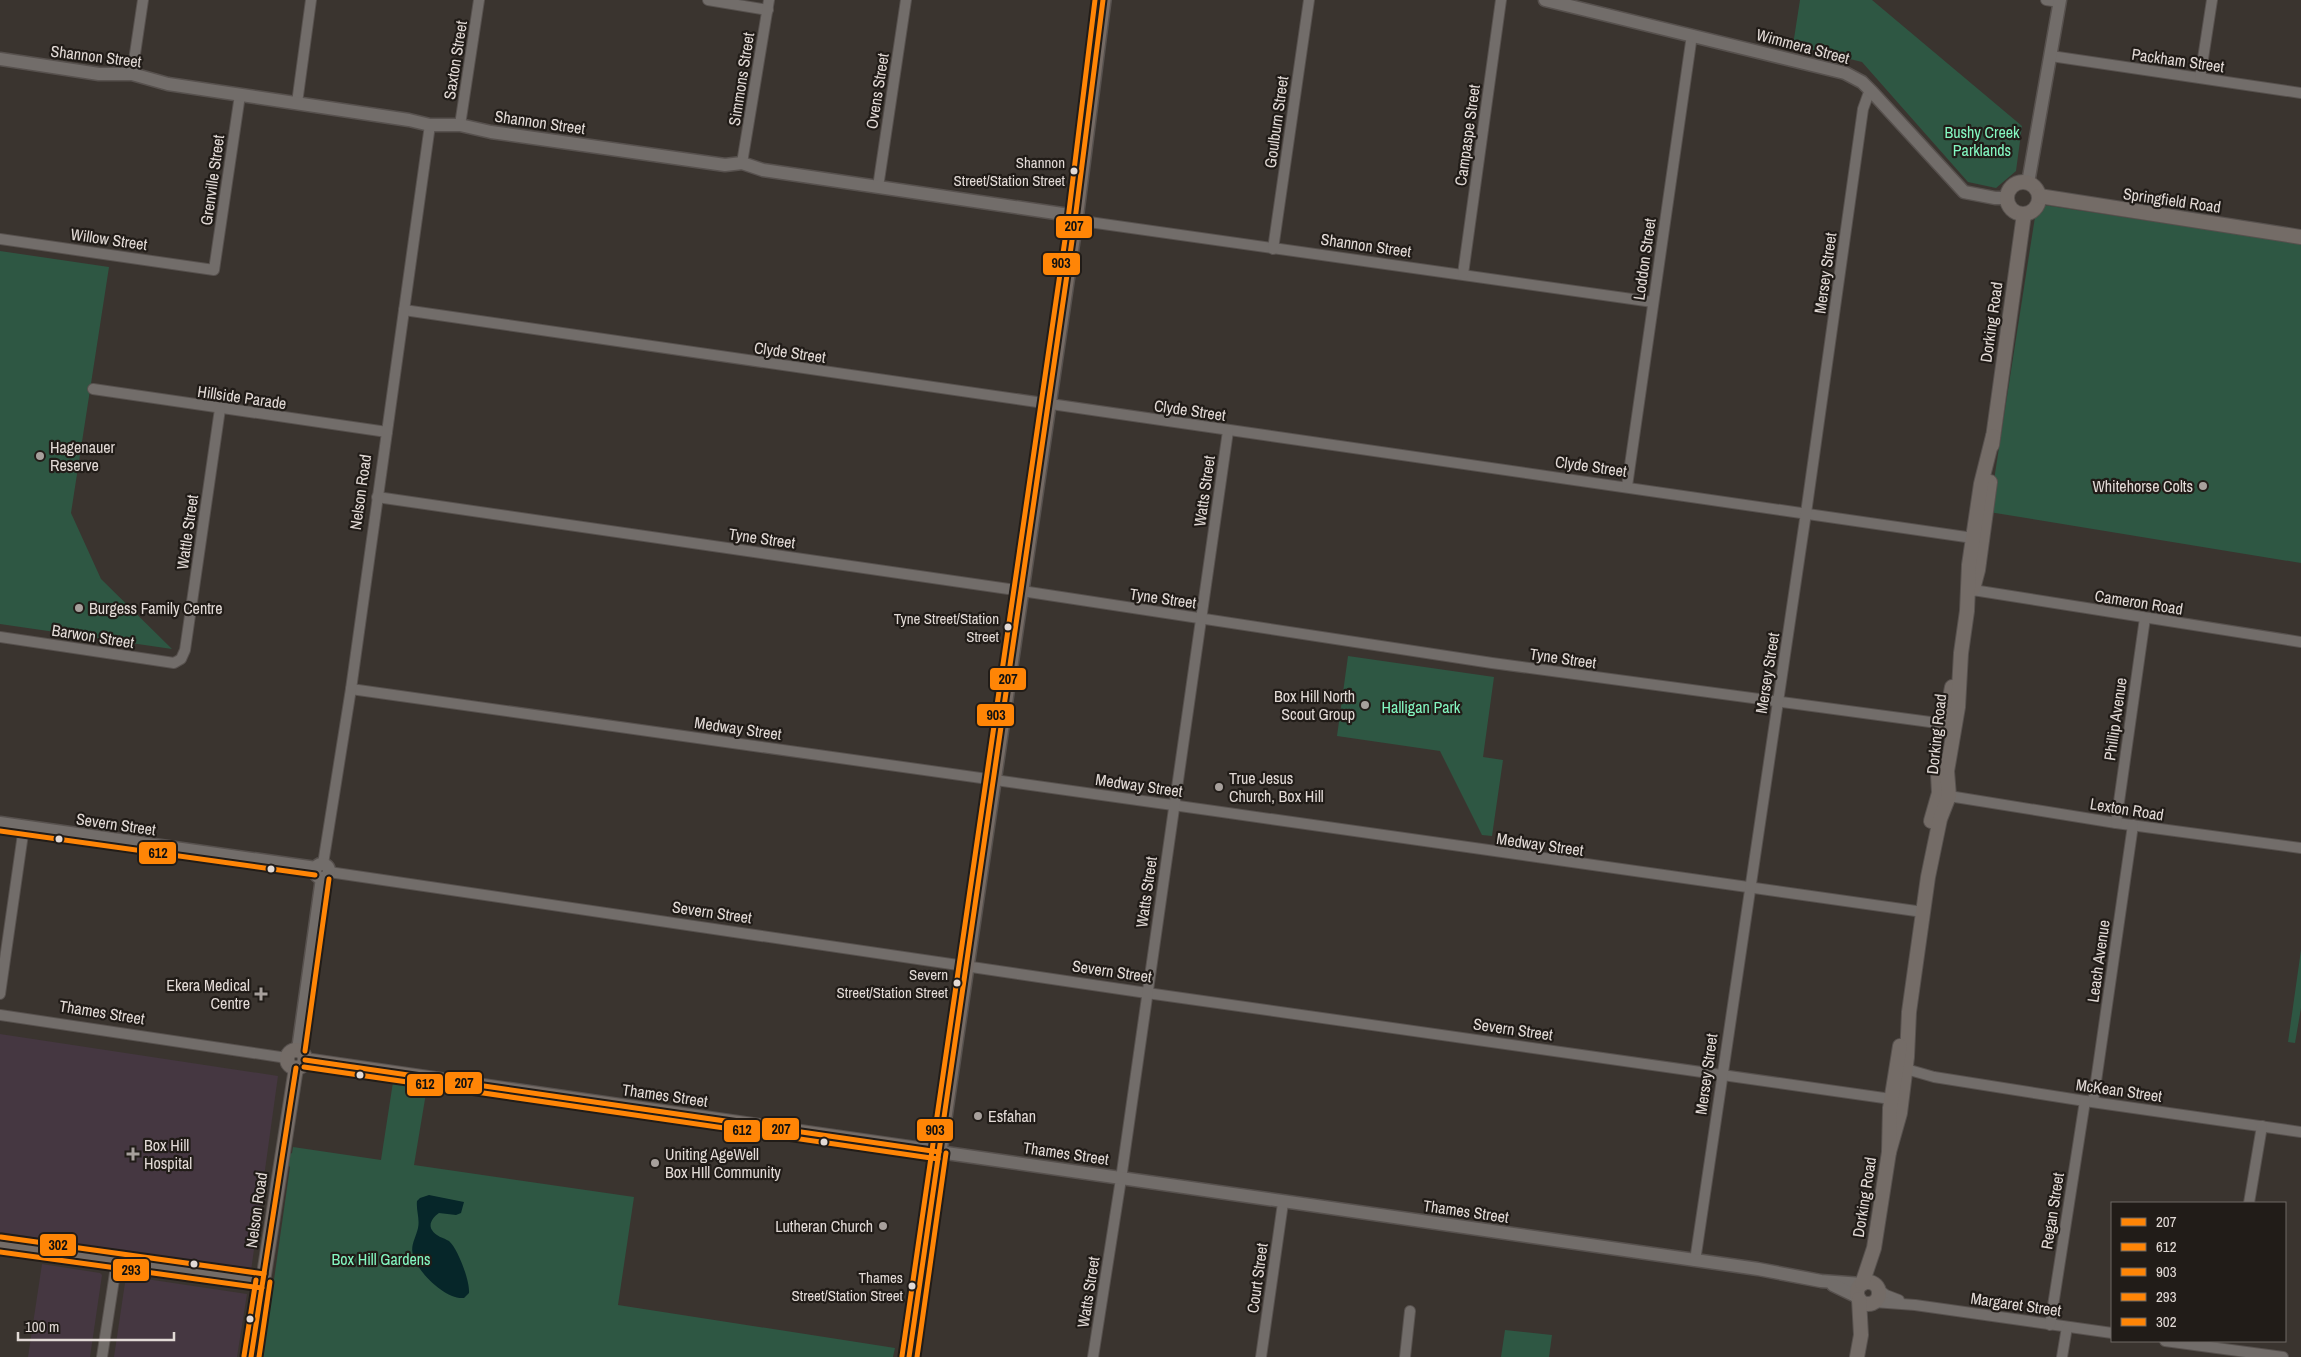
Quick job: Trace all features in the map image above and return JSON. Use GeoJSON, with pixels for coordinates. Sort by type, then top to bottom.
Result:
{"type":"FeatureCollection","features":[{"type":"Feature","properties":{"kind":"main road"},"geometry":{"type":"LineString","coordinates":[[909,1357],[1076,218],[1103,0]]}},
{"type":"Feature","properties":{"kind":"main road"},"geometry":{"type":"LineString","coordinates":[[2022,182],[2028,183],[2034,186],[2039,196],[2037,205],[2034,209],[2024,214],[2014,211],[2010,207],[2007,198],[2012,186],[2022,182]]}},
{"type":"Feature","properties":{"kind":"main road","name":"Springfield Road"},"geometry":{"type":"LineString","coordinates":[[2039,196],[2301,237]]}},
{"type":"Feature","properties":{"kind":"main road","name":"Dorking Road"},"geometry":{"type":"LineString","coordinates":[[1970,590],[1978,570],[1985,488],[2024,214]]}},
{"type":"Feature","properties":{"kind":"main road","name":"Dorking Road"},"geometry":{"type":"LineString","coordinates":[[1928,877],[1930,823],[1939,793],[1938,772],[1945,724],[1961,653],[1970,590],[1973,538],[1985,488]]}},
{"type":"Feature","properties":{"kind":"main road","name":"Dorking Road"},"geometry":{"type":"LineString","coordinates":[[1889,1152],[1900,1114],[1909,1012],[1928,877],[1940,819],[1949,796],[1947,771],[1958,707],[1961,653]]}},
{"type":"Feature","properties":{"kind":"main road","name":"Dorking Road"},"geometry":{"type":"LineString","coordinates":[[1858,1357],[1861,1335],[1860,1291],[1874,1248],[1889,1152],[1891,1099],[1899,1051],[1909,1012]]}},
{"type":"Feature","properties":{"kind":"main road","name":"Thames Street"},"geometry":{"type":"LineString","coordinates":[[297,1059],[939,1152]]}},
{"type":"Feature","properties":{"kind":"main road","name":"Nelson Road"},"geometry":{"type":"LineString","coordinates":[[263,1281],[297,1059]]}},
{"type":"Feature","properties":{"kind":"main road"},"geometry":{"type":"LineString","coordinates":[[0,1244],[263,1281]]}},
{"type":"Feature","properties":{"kind":"main road","name":"Dorking Road"},"geometry":{"type":"LineString","coordinates":[[1861,1335],[1875,1295],[1874,1248]]}},
{"type":"Feature","properties":{"kind":"main road"},"geometry":{"type":"LineString","coordinates":[[1869,1282],[1875,1295],[1867,1304],[1860,1291],[1869,1282]]}},
{"type":"Feature","properties":{"kind":"street"},"geometry":{"type":"LineString","coordinates":[[132,74],[143,0]]}},
{"type":"Feature","properties":{"kind":"street"},"geometry":{"type":"LineString","coordinates":[[297,103],[312,0]]}},
{"type":"Feature","properties":{"kind":"street","name":"Saxton Street"},"geometry":{"type":"LineString","coordinates":[[460,125],[479,0]]}},
{"type":"Feature","properties":{"kind":"street"},"geometry":{"type":"LineString","coordinates":[[708,0],[768,5]]}},
{"type":"Feature","properties":{"kind":"street","name":"Ovens Street"},"geometry":{"type":"LineString","coordinates":[[878,186],[906,0]]}},
{"type":"Feature","properties":{"kind":"street","name":"Goulburn Street"},"geometry":{"type":"LineString","coordinates":[[1273,248],[1309,0]]}},
{"type":"Feature","properties":{"kind":"street","name":"Campaspe Street"},"geometry":{"type":"LineString","coordinates":[[1464,274],[1501,0]]}},
{"type":"Feature","properties":{"kind":"street","name":"Wimmera Street"},"geometry":{"type":"LineString","coordinates":[[1545,0],[1845,73],[1862,82],[1964,192],[1995,198],[2007,198]]}},
{"type":"Feature","properties":{"kind":"street"},"geometry":{"type":"LineString","coordinates":[[2028,183],[2060,1],[2046,0]]}},
{"type":"Feature","properties":{"kind":"street"},"geometry":{"type":"LineString","coordinates":[[2200,78],[2212,0]]}},
{"type":"Feature","properties":{"kind":"street","name":"Simmons Street"},"geometry":{"type":"LineString","coordinates":[[742,163],[768,5]]}},
{"type":"Feature","properties":{"kind":"street","name":"Loddon Street"},"geometry":{"type":"LineString","coordinates":[[1627,486],[1692,35]]}},
{"type":"Feature","properties":{"kind":"street","name":"Packham Street"},"geometry":{"type":"LineString","coordinates":[[2051,56],[2301,93]]}},
{"type":"Feature","properties":{"kind":"street","name":"Shannon Street"},"geometry":{"type":"LineString","coordinates":[[0,59],[99,74],[132,74],[168,84],[409,120],[430,126],[460,125],[491,132],[725,165],[742,163],[763,170],[878,186],[1076,218],[1653,302]]}},
{"type":"Feature","properties":{"kind":"street","name":"Mersey Street"},"geometry":{"type":"LineString","coordinates":[[1695,1261],[1721,1074],[1806,513],[1863,109],[1868,95],[1872,92]]}},
{"type":"Feature","properties":{"kind":"street","name":"Grenville Street"},"geometry":{"type":"LineString","coordinates":[[214,270],[240,95]]}},
{"type":"Feature","properties":{"kind":"street","name":"Nelson Road"},"geometry":{"type":"LineString","coordinates":[[297,1059],[430,126]]}},
{"type":"Feature","properties":{"kind":"street","name":"Willow Street"},"geometry":{"type":"LineString","coordinates":[[0,239],[214,270]]}},
{"type":"Feature","properties":{"kind":"street","name":"Clyde Street"},"geometry":{"type":"LineString","coordinates":[[404,310],[1228,431],[1627,486],[1973,538]]}},
{"type":"Feature","properties":{"kind":"street","name":"Hillside Parade"},"geometry":{"type":"LineString","coordinates":[[93,389],[387,432]]}},
{"type":"Feature","properties":{"kind":"street","name":"Wattle Street"},"geometry":{"type":"LineString","coordinates":[[181,659],[185,650],[220,409]]}},
{"type":"Feature","properties":{"kind":"street","name":"Watts Street"},"geometry":{"type":"LineString","coordinates":[[1093,1357],[1228,431]]}},
{"type":"Feature","properties":{"kind":"street","name":"Tyne Street"},"geometry":{"type":"LineString","coordinates":[[377,497],[1022,591],[1492,663],[1945,724]]}},
{"type":"Feature","properties":{"kind":"street","name":"Cameron Road"},"geometry":{"type":"LineString","coordinates":[[1970,590],[2301,642]]}},
{"type":"Feature","properties":{"kind":"street","name":"Phillip Avenue"},"geometry":{"type":"LineString","coordinates":[[2116,823],[2144,618]]}},
{"type":"Feature","properties":{"kind":"street","name":"Barwon Street"},"geometry":{"type":"LineString","coordinates":[[0,637],[174,663],[181,659]]}},
{"type":"Feature","properties":{"kind":"street","name":"Medway Street"},"geometry":{"type":"LineString","coordinates":[[351,689],[994,779],[1478,851],[1923,912]]}},
{"type":"Feature","properties":{"kind":"street","name":"Lexton Road"},"geometry":{"type":"LineString","coordinates":[[1949,796],[2116,823],[2301,848]]}},
{"type":"Feature","properties":{"kind":"street","name":"Severn Street"},"geometry":{"type":"LineString","coordinates":[[0,823],[1147,993],[1891,1099]]}},
{"type":"Feature","properties":{"kind":"street","name":"Leach Avenue"},"geometry":{"type":"LineString","coordinates":[[2089,1101],[2133,825]]}},
{"type":"Feature","properties":{"kind":"street"},"geometry":{"type":"LineString","coordinates":[[0,994],[24,827]]}},
{"type":"Feature","properties":{"kind":"street","name":"Thames Street"},"geometry":{"type":"LineString","coordinates":[[0,1015],[297,1059]]}},
{"type":"Feature","properties":{"kind":"street","name":"McKean Street"},"geometry":{"type":"LineString","coordinates":[[1905,1073],[2301,1132]]}},
{"type":"Feature","properties":{"kind":"street","name":"Regan Street"},"geometry":{"type":"LineString","coordinates":[[2050,1325],[2089,1101]]}},
{"type":"Feature","properties":{"kind":"street"},"geometry":{"type":"LineString","coordinates":[[2249,1202],[2262,1126]]}},
{"type":"Feature","properties":{"kind":"street","name":"Thames Street"},"geometry":{"type":"LineString","coordinates":[[939,1152],[1695,1261],[1821,1281],[1860,1291]]}},
{"type":"Feature","properties":{"kind":"street","name":"Court Street"},"geometry":{"type":"LineString","coordinates":[[1261,1357],[1284,1203]]}},
{"type":"Feature","properties":{"kind":"street"},"geometry":{"type":"LineString","coordinates":[[102,1357],[116,1260]]}},
{"type":"Feature","properties":{"kind":"street","name":"Nelson Road"},"geometry":{"type":"LineString","coordinates":[[251,1357],[263,1281]]}},
{"type":"Feature","properties":{"kind":"street","name":"Margaret Street"},"geometry":{"type":"LineString","coordinates":[[1875,1295],[1915,1305],[2111,1334]]}},
{"type":"Feature","properties":{"kind":"street"},"geometry":{"type":"LineString","coordinates":[[1405,1357],[1410,1311]]}},
{"type":"Feature","properties":{"kind":"street"},"geometry":{"type":"LineString","coordinates":[[2062,1357],[2067,1327]]}},
{"type":"Feature","properties":{"kind":"street"},"geometry":{"type":"LineString","coordinates":[[2180,1342],[2226,1345],[2283,1357]]}},
{"type":"Feature","properties":{"kind":"shaded area","name":"Box Hill Hospital"},"geometry":{"type":"Polygon","coordinates":[[[0,1034],[278,1076],[251,1271],[0,1232],[0,1034]]]}},
{"type":"Feature","properties":{"kind":"shaded area"},"geometry":{"type":"Polygon","coordinates":[[[42,1264],[100,1273],[102,1275],[90,1357],[28,1357],[42,1264]]]}},
{"type":"Feature","properties":{"kind":"shaded area"},"geometry":{"type":"Polygon","coordinates":[[[126,1276],[247,1294],[237,1357],[114,1357],[126,1276]]]}},
{"type":"Feature","properties":{"kind":"green space","name":"Bushy Creek Parklands"},"geometry":{"type":"Polygon","coordinates":[[[1800,0],[1872,0],[2022,126],[2016,171],[1996,188],[1968,182],[1862,62],[1793,45],[1800,0]]]}},
{"type":"Feature","properties":{"kind":"green space"},"geometry":{"type":"Polygon","coordinates":[[[2037,204],[2301,244],[2301,563],[1989,512],[2037,204]]]}},
{"type":"Feature","properties":{"kind":"green space","name":"Hagenauer Reserve"},"geometry":{"type":"Polygon","coordinates":[[[0,251],[109,267],[71,513],[101,579],[172,649],[0,624],[0,251]]]}},
{"type":"Feature","properties":{"kind":"green space","name":"Halligan Park"},"geometry":{"type":"Polygon","coordinates":[[[1348,656],[1494,677],[1483,757],[1503,760],[1492,836],[1482,835],[1440,751],[1337,736],[1348,656]]]}},
{"type":"Feature","properties":{"kind":"green space"},"geometry":{"type":"Polygon","coordinates":[[[2301,950],[2301,1008],[2295,1043],[2288,1042],[2301,950]]]}},
{"type":"Feature","properties":{"kind":"green space","name":"Box Hill Gardens"},"geometry":{"type":"Polygon","coordinates":[[[393,1082],[427,1087],[414,1165],[634,1197],[618,1305],[895,1348],[893,1357],[263,1357],[290,1167],[286,1163],[287,1155],[292,1153],[293,1147],[381,1160],[393,1082]]]}},
{"type":"Feature","properties":{"kind":"green space"},"geometry":{"type":"Polygon","coordinates":[[[1505,1330],[1552,1335],[1549,1357],[1501,1357],[1505,1330]]]}},
{"type":"Feature","properties":{"kind":"water"},"geometry":{"type":"Polygon","coordinates":[[[429,1195],[464,1202],[461,1213],[456,1215],[439,1213],[433,1219],[431,1225],[435,1234],[449,1241],[460,1258],[469,1288],[469,1293],[464,1298],[449,1295],[433,1284],[420,1269],[413,1255],[413,1245],[418,1225],[417,1201],[429,1195]]]}},
{"type":"Feature","properties":{"kind":"transit line","name":"903"},"geometry":{"type":"LineString","coordinates":[[902,1356],[1068,219],[1095,0]]}},
{"type":"Feature","properties":{"kind":"transit line","name":"207"},"geometry":{"type":"LineString","coordinates":[[909,1357],[1075,220],[1103,0]]}},
{"type":"Feature","properties":{"kind":"transit line","name":"612"},"geometry":{"type":"LineString","coordinates":[[0,831],[315,875]]}},
{"type":"Feature","properties":{"kind":"transit line","name":"612"},"geometry":{"type":"LineString","coordinates":[[305,1051],[329,879]]}},
{"type":"Feature","properties":{"kind":"transit line","name":"207"},"geometry":{"type":"LineString","coordinates":[[305,1060],[939,1152]]}},
{"type":"Feature","properties":{"kind":"transit line","name":"612"},"geometry":{"type":"LineString","coordinates":[[304,1067],[938,1159]]}},
{"type":"Feature","properties":{"kind":"transit line","name":"207"},"geometry":{"type":"LineString","coordinates":[[251,1357],[296,1068]]}},
{"type":"Feature","properties":{"kind":"transit line","name":"612"},"geometry":{"type":"LineString","coordinates":[[917,1357],[946,1153]]}},
{"type":"Feature","properties":{"kind":"transit line","name":"302"},"geometry":{"type":"LineString","coordinates":[[1,1237],[264,1274]]}},
{"type":"Feature","properties":{"kind":"transit line","name":"293"},"geometry":{"type":"LineString","coordinates":[[0,1252],[262,1288]]}},
{"type":"Feature","properties":{"kind":"transit line","name":"302"},"geometry":{"type":"LineString","coordinates":[[244,1356],[256,1280]]}},
{"type":"Feature","properties":{"kind":"transit line","name":"293"},"geometry":{"type":"LineString","coordinates":[[259,1357],[270,1282]]}},
{"type":"Feature","properties":{"kind":"place","name":"Shannon Street/Station Street"},"geometry":{"type":"Point","coordinates":[1074,171]}},
{"type":"Feature","properties":{"kind":"place","name":"Hagenauer Reserve"},"geometry":{"type":"Point","coordinates":[40,456]}},
{"type":"Feature","properties":{"kind":"place","name":"Whitehorse Colts"},"geometry":{"type":"Point","coordinates":[2203,486]}},
{"type":"Feature","properties":{"kind":"place","name":"Burgess Family Centre"},"geometry":{"type":"Point","coordinates":[79,608]}},
{"type":"Feature","properties":{"kind":"place","name":"Tyne Street/Station Street"},"geometry":{"type":"Point","coordinates":[1008,627]}},
{"type":"Feature","properties":{"kind":"place","name":"Box Hill North Scout Group"},"geometry":{"type":"Point","coordinates":[1365,705]}},
{"type":"Feature","properties":{"kind":"place","name":"True Jesus Church, Box Hill"},"geometry":{"type":"Point","coordinates":[1219,787]}},
{"type":"Feature","properties":{"kind":"place","name":"Severn Street/Station Street"},"geometry":{"type":"Point","coordinates":[957,983]}},
{"type":"Feature","properties":{"kind":"place","name":"Ekera Medical Centre"},"geometry":{"type":"Point","coordinates":[261,994]}},
{"type":"Feature","properties":{"kind":"place","name":"Esfahan"},"geometry":{"type":"Point","coordinates":[978,1116]}},
{"type":"Feature","properties":{"kind":"place","name":"Box Hill Hospital"},"geometry":{"type":"Point","coordinates":[133,1154]}},
{"type":"Feature","properties":{"kind":"place","name":"Uniting AgeWell Box HIll Community"},"geometry":{"type":"Point","coordinates":[655,1163]}},
{"type":"Feature","properties":{"kind":"place","name":"Lutheran Church"},"geometry":{"type":"Point","coordinates":[883,1226]}},
{"type":"Feature","properties":{"kind":"place","name":"Thames Street/Station Street"},"geometry":{"type":"Point","coordinates":[912,1286]}}]}
